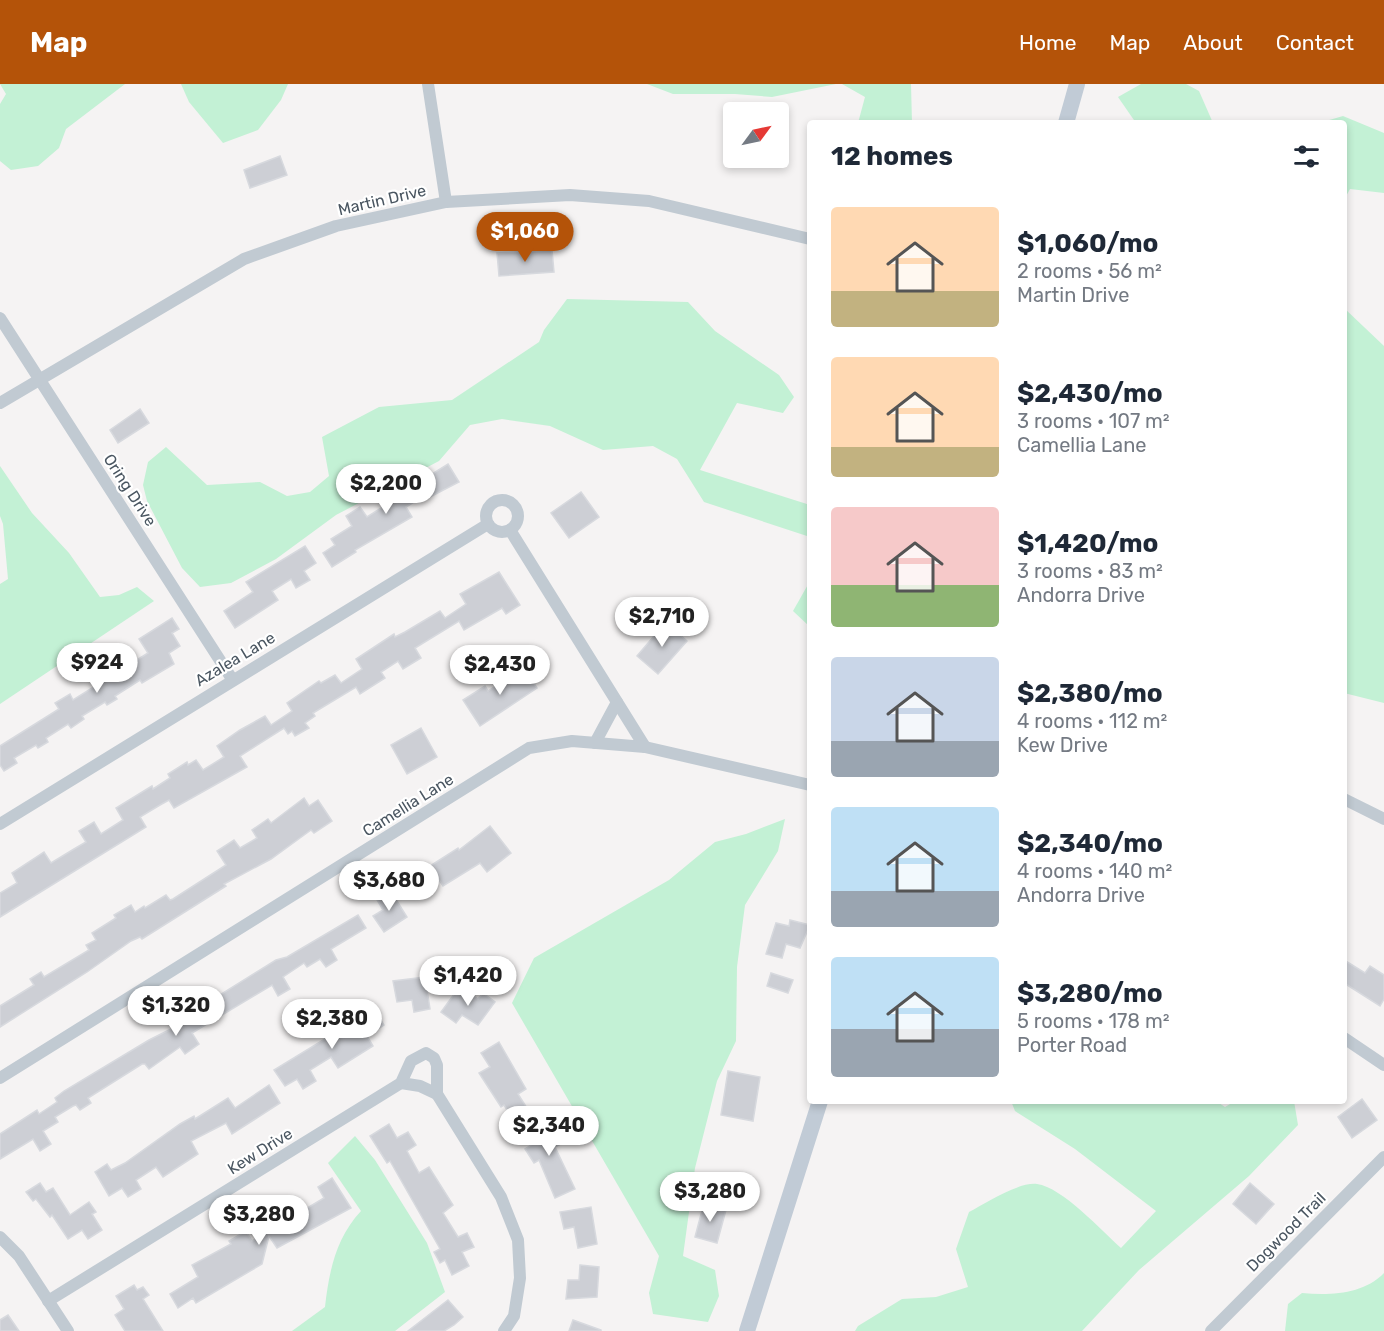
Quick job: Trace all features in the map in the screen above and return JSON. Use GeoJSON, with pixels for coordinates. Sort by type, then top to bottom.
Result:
{"type":"FeatureCollection","features":[{"type":"Feature","properties":{"kind":"main road"},"geometry":{"type":"LineString","coordinates":[[1067,120],[1077,84]]}},
{"type":"Feature","properties":{"kind":"main road"},"geometry":{"type":"LineString","coordinates":[[747,1331],[819,1104]]}},
{"type":"Feature","properties":{"kind":"street"},"geometry":{"type":"LineString","coordinates":[[428,84],[446,202]]}},
{"type":"Feature","properties":{"kind":"street","name":"Martin Drive"},"geometry":{"type":"LineString","coordinates":[[0,403],[244,259],[336,226],[446,202],[570,195],[649,201],[807,238]]}},
{"type":"Feature","properties":{"kind":"street","name":"Oring Drive"},"geometry":{"type":"LineString","coordinates":[[0,318],[232,679]]}},
{"type":"Feature","properties":{"kind":"street"},"geometry":{"type":"LineString","coordinates":[[505,500],[517,511],[517,521],[510,530],[496,531],[488,524],[487,509],[495,501],[505,500]]}},
{"type":"Feature","properties":{"kind":"street","name":"Azalea Lane"},"geometry":{"type":"LineString","coordinates":[[0,824],[232,679],[488,524]]}},
{"type":"Feature","properties":{"kind":"street"},"geometry":{"type":"LineString","coordinates":[[510,530],[645,747]]}},
{"type":"Feature","properties":{"kind":"street"},"geometry":{"type":"LineString","coordinates":[[595,743],[617,702]]}},
{"type":"Feature","properties":{"kind":"street","name":"Camellia Lane"},"geometry":{"type":"LineString","coordinates":[[0,1078],[529,748],[572,741],[645,747],[807,784]]}},
{"type":"Feature","properties":{"kind":"street"},"geometry":{"type":"LineString","coordinates":[[1347,800],[1384,819]]}},
{"type":"Feature","properties":{"kind":"street"},"geometry":{"type":"LineString","coordinates":[[1347,1040],[1384,1065]]}},
{"type":"Feature","properties":{"kind":"street","name":"Kew Drive"},"geometry":{"type":"LineString","coordinates":[[48,1301],[401,1083],[416,1056],[426,1053],[434,1058],[439,1071],[437,1094]]}},
{"type":"Feature","properties":{"kind":"street"},"geometry":{"type":"LineString","coordinates":[[401,1083],[420,1086],[437,1094],[501,1197],[518,1240],[520,1278],[514,1316],[504,1331]]}},
{"type":"Feature","properties":{"kind":"street","name":"Dogwood Trail"},"geometry":{"type":"LineString","coordinates":[[1210,1331],[1384,1157]]}},
{"type":"Feature","properties":{"kind":"street"},"geometry":{"type":"LineString","coordinates":[[0,1237],[20,1256],[68,1331]]}},
{"type":"Feature","properties":{"kind":"green space"},"geometry":{"type":"Polygon","coordinates":[[[0,84],[125,84],[66,129],[59,148],[38,166],[11,170],[0,161],[0,104],[6,94],[0,84]]]}},
{"type":"Feature","properties":{"kind":"green space"},"geometry":{"type":"Polygon","coordinates":[[[181,84],[288,84],[281,100],[258,130],[223,143],[189,102],[181,84]]]}},
{"type":"Feature","properties":{"kind":"green space"},"geometry":{"type":"Polygon","coordinates":[[[647,84],[836,84],[772,97],[735,94],[673,94],[647,84]]]}},
{"type":"Feature","properties":{"kind":"green space"},"geometry":{"type":"Polygon","coordinates":[[[842,84],[911,84],[912,120],[859,120],[865,97],[842,84]]]}},
{"type":"Feature","properties":{"kind":"green space"},"geometry":{"type":"Polygon","coordinates":[[[1141,84],[1186,84],[1199,91],[1212,120],[1134,120],[1118,97],[1141,84]]]}},
{"type":"Feature","properties":{"kind":"green space"},"geometry":{"type":"Polygon","coordinates":[[[1343,116],[1384,133],[1384,193],[1350,189],[1347,194],[1347,120],[1329,120],[1343,116]]]}},
{"type":"Feature","properties":{"kind":"green space"},"geometry":{"type":"Polygon","coordinates":[[[567,299],[688,302],[715,331],[779,375],[794,397],[783,413],[737,403],[700,470],[807,504],[807,536],[704,502],[677,459],[653,446],[603,450],[550,426],[502,419],[470,425],[439,461],[336,515],[276,559],[231,583],[200,587],[182,568],[147,501],[143,485],[148,462],[166,447],[207,485],[260,482],[287,496],[310,492],[329,476],[322,437],[379,407],[452,400],[539,342],[544,330],[567,299]]]}},
{"type":"Feature","properties":{"kind":"green space"},"geometry":{"type":"Polygon","coordinates":[[[1347,311],[1384,346],[1384,703],[1347,694],[1347,311]]]}},
{"type":"Feature","properties":{"kind":"green space"},"geometry":{"type":"Polygon","coordinates":[[[0,466],[32,513],[69,553],[100,597],[119,595],[137,587],[154,601],[0,704],[0,584],[8,579],[3,524],[0,516],[0,466]]]}},
{"type":"Feature","properties":{"kind":"green space"},"geometry":{"type":"Polygon","coordinates":[[[807,586],[807,624],[793,611],[807,586]]]}},
{"type":"Feature","properties":{"kind":"green space"},"geometry":{"type":"Polygon","coordinates":[[[785,819],[778,851],[745,905],[737,967],[736,1041],[717,1081],[695,1168],[683,1256],[715,1270],[719,1296],[708,1322],[653,1314],[649,1293],[659,1256],[512,1003],[534,958],[669,880],[715,842],[746,834],[785,819]]]}},
{"type":"Feature","properties":{"kind":"green space"},"geometry":{"type":"Polygon","coordinates":[[[1012,1104],[1220,1104],[1225,1107],[1230,1104],[1294,1104],[1298,1125],[1249,1176],[1139,1270],[1082,1331],[855,1331],[858,1326],[902,1299],[936,1297],[968,1287],[956,1249],[969,1212],[1021,1186],[1037,1184],[1058,1193],[1093,1221],[1121,1248],[1156,1211],[1075,1149],[1015,1111],[1012,1104]]]}},
{"type":"Feature","properties":{"kind":"green space"},"geometry":{"type":"Polygon","coordinates":[[[355,1136],[375,1160],[427,1243],[445,1292],[395,1331],[292,1331],[325,1307],[335,1256],[345,1232],[361,1211],[328,1163],[355,1136]]]}},
{"type":"Feature","properties":{"kind":"green space"},"geometry":{"type":"Polygon","coordinates":[[[1384,1273],[1384,1331],[1285,1331],[1288,1304],[1302,1293],[1346,1292],[1367,1285],[1384,1273]]]}},
{"type":"Feature","properties":{"kind":"building"},"geometry":{"type":"Polygon","coordinates":[[[280,156],[287,175],[250,188],[244,170],[280,156]]]}},
{"type":"Feature","properties":{"kind":"building"},"geometry":{"type":"Polygon","coordinates":[[[552,250],[554,272],[499,276],[497,253],[552,250]]]}},
{"type":"Feature","properties":{"kind":"building"},"geometry":{"type":"Polygon","coordinates":[[[140,409],[149,423],[118,443],[110,430],[140,409]]]}},
{"type":"Feature","properties":{"kind":"building"},"geometry":{"type":"Polygon","coordinates":[[[448,464],[459,482],[430,497],[428,493],[406,507],[412,517],[355,550],[356,552],[332,567],[323,553],[335,545],[331,539],[352,526],[346,516],[360,507],[367,517],[389,503],[386,498],[397,489],[410,481],[413,486],[448,464]]]}},
{"type":"Feature","properties":{"kind":"building"},"geometry":{"type":"Polygon","coordinates":[[[581,492],[599,517],[569,538],[551,513],[581,492]]]}},
{"type":"Feature","properties":{"kind":"building"},"geometry":{"type":"Polygon","coordinates":[[[305,546],[316,563],[304,571],[310,580],[296,588],[291,579],[272,591],[278,600],[235,628],[224,611],[253,592],[246,582],[305,546]]]}},
{"type":"Feature","properties":{"kind":"building"},"geometry":{"type":"Polygon","coordinates":[[[499,572],[520,605],[506,614],[502,608],[464,630],[459,621],[415,648],[421,658],[403,669],[398,661],[381,672],[385,678],[360,694],[356,687],[313,713],[315,716],[305,723],[309,728],[295,736],[292,731],[288,734],[284,728],[240,756],[247,767],[174,808],[169,800],[140,817],[146,827],[0,917],[0,893],[17,883],[12,873],[44,852],[51,863],[86,842],[79,831],[94,822],[101,834],[123,820],[116,808],[170,778],[168,774],[187,762],[188,765],[196,760],[203,770],[224,757],[217,746],[240,730],[265,716],[271,725],[292,711],[287,703],[319,681],[321,683],[335,675],[341,683],[362,669],[356,659],[394,634],[395,637],[440,611],[445,618],[466,604],[460,594],[499,572]]]}},
{"type":"Feature","properties":{"kind":"building"},"geometry":{"type":"Polygon","coordinates":[[[172,618],[179,629],[172,633],[180,646],[169,653],[174,664],[142,683],[140,680],[115,696],[117,699],[107,705],[105,702],[82,716],[84,719],[71,728],[68,724],[46,738],[48,742],[38,748],[36,745],[14,758],[17,763],[4,771],[0,765],[0,746],[59,709],[55,703],[70,694],[73,700],[148,653],[139,639],[172,618]]]}},
{"type":"Feature","properties":{"kind":"building"},"geometry":{"type":"Polygon","coordinates":[[[666,622],[687,641],[658,674],[637,656],[666,622]]]}},
{"type":"Feature","properties":{"kind":"building"},"geometry":{"type":"Polygon","coordinates":[[[524,667],[537,688],[480,726],[463,700],[485,686],[488,691],[524,667]]]}},
{"type":"Feature","properties":{"kind":"building"},"geometry":{"type":"Polygon","coordinates":[[[421,728],[437,757],[407,774],[391,745],[421,728]]]}},
{"type":"Feature","properties":{"kind":"building"},"geometry":{"type":"Polygon","coordinates":[[[304,798],[309,806],[318,800],[332,821],[314,833],[311,830],[271,859],[224,884],[226,886],[142,939],[140,937],[131,941],[0,1027],[0,1006],[34,985],[30,979],[41,972],[44,977],[89,950],[86,945],[96,940],[92,933],[116,918],[114,915],[131,905],[135,912],[166,895],[170,900],[173,899],[226,865],[217,851],[234,840],[240,848],[257,838],[252,830],[268,819],[271,823],[304,798]]]}},
{"type":"Feature","properties":{"kind":"building"},"geometry":{"type":"Polygon","coordinates":[[[490,826],[511,853],[487,872],[480,863],[443,886],[430,866],[458,848],[459,850],[490,826]]]}},
{"type":"Feature","properties":{"kind":"building"},"geometry":{"type":"Polygon","coordinates":[[[390,890],[407,917],[384,932],[373,916],[383,910],[376,898],[390,890]]]}},
{"type":"Feature","properties":{"kind":"building"},"geometry":{"type":"Polygon","coordinates":[[[358,915],[366,928],[331,949],[337,960],[326,967],[320,959],[307,967],[304,963],[283,977],[290,989],[278,996],[272,985],[192,1033],[199,1044],[185,1054],[180,1047],[149,1069],[142,1064],[88,1098],[91,1103],[80,1110],[76,1105],[55,1117],[58,1122],[43,1131],[51,1144],[40,1151],[33,1139],[0,1159],[0,1134],[37,1110],[39,1114],[57,1102],[55,1098],[64,1091],[175,1027],[195,1014],[194,1011],[276,960],[287,957],[358,915]]]}},
{"type":"Feature","properties":{"kind":"building"},"geometry":{"type":"Polygon","coordinates":[[[790,920],[807,924],[807,932],[800,948],[786,944],[782,958],[766,954],[776,923],[789,926],[790,920]]]}},
{"type":"Feature","properties":{"kind":"building"},"geometry":{"type":"Polygon","coordinates":[[[1347,962],[1365,973],[1370,966],[1384,975],[1384,999],[1380,1006],[1347,985],[1347,962]]]}},
{"type":"Feature","properties":{"kind":"building"},"geometry":{"type":"Polygon","coordinates":[[[771,973],[793,980],[788,993],[767,986],[771,973]]]}},
{"type":"Feature","properties":{"kind":"building"},"geometry":{"type":"Polygon","coordinates":[[[425,977],[430,1009],[414,1012],[412,1000],[397,1002],[393,981],[425,977]]]}},
{"type":"Feature","properties":{"kind":"building"},"geometry":{"type":"Polygon","coordinates":[[[460,986],[478,999],[483,993],[495,1002],[478,1025],[462,1015],[456,1023],[441,1012],[460,986]]]}},
{"type":"Feature","properties":{"kind":"building"},"geometry":{"type":"Polygon","coordinates":[[[374,1009],[384,1025],[367,1036],[373,1046],[338,1068],[331,1057],[310,1070],[316,1081],[303,1089],[297,1079],[285,1086],[274,1070],[374,1009]]]}},
{"type":"Feature","properties":{"kind":"building"},"geometry":{"type":"Polygon","coordinates":[[[499,1042],[526,1089],[518,1094],[527,1108],[512,1118],[504,1105],[501,1107],[479,1073],[490,1067],[481,1053],[499,1042]]]}},
{"type":"Feature","properties":{"kind":"building"},"geometry":{"type":"Polygon","coordinates":[[[728,1071],[760,1077],[753,1121],[721,1115],[728,1071]]]}},
{"type":"Feature","properties":{"kind":"building"},"geometry":{"type":"Polygon","coordinates":[[[269,1085],[280,1103],[232,1134],[226,1123],[191,1141],[198,1154],[163,1177],[156,1167],[136,1180],[141,1189],[128,1197],[122,1188],[109,1196],[95,1172],[107,1164],[111,1170],[125,1163],[180,1124],[194,1116],[195,1119],[228,1098],[235,1108],[269,1085]]]}},
{"type":"Feature","properties":{"kind":"building"},"geometry":{"type":"Polygon","coordinates":[[[1362,1099],[1377,1120],[1352,1138],[1338,1117],[1362,1099]]]}},
{"type":"Feature","properties":{"kind":"building"},"geometry":{"type":"Polygon","coordinates":[[[543,1115],[561,1144],[555,1147],[575,1189],[555,1198],[539,1160],[534,1163],[525,1149],[537,1141],[527,1125],[543,1115]]]}},
{"type":"Feature","properties":{"kind":"building"},"geometry":{"type":"Polygon","coordinates":[[[389,1124],[397,1138],[408,1132],[416,1145],[407,1151],[419,1173],[429,1167],[453,1205],[443,1213],[458,1237],[467,1233],[474,1247],[462,1252],[469,1266],[452,1275],[445,1260],[440,1263],[434,1252],[440,1249],[390,1161],[387,1163],[370,1136],[389,1124]]]}},
{"type":"Feature","properties":{"kind":"building"},"geometry":{"type":"Polygon","coordinates":[[[332,1178],[351,1208],[277,1248],[269,1236],[262,1264],[196,1303],[193,1298],[178,1308],[170,1294],[198,1277],[192,1265],[231,1244],[229,1241],[246,1231],[252,1241],[284,1221],[278,1211],[292,1202],[299,1213],[324,1198],[318,1187],[332,1178]]]}},
{"type":"Feature","properties":{"kind":"building"},"geometry":{"type":"Polygon","coordinates":[[[40,1183],[46,1192],[53,1188],[70,1215],[89,1202],[96,1212],[92,1214],[102,1230],[88,1239],[82,1230],[68,1239],[52,1215],[50,1217],[36,1199],[33,1201],[26,1192],[40,1183]]]}},
{"type":"Feature","properties":{"kind":"building"},"geometry":{"type":"Polygon","coordinates":[[[1250,1183],[1274,1204],[1256,1224],[1233,1204],[1250,1183]]]}},
{"type":"Feature","properties":{"kind":"building"},"geometry":{"type":"Polygon","coordinates":[[[704,1203],[726,1210],[717,1243],[695,1237],[704,1203]]]}},
{"type":"Feature","properties":{"kind":"building"},"geometry":{"type":"Polygon","coordinates":[[[591,1207],[597,1244],[578,1248],[574,1227],[564,1229],[560,1212],[591,1207]]]}},
{"type":"Feature","properties":{"kind":"building"},"geometry":{"type":"Polygon","coordinates":[[[580,1265],[599,1267],[597,1297],[566,1299],[568,1280],[579,1280],[580,1265]]]}},
{"type":"Feature","properties":{"kind":"building"},"geometry":{"type":"Polygon","coordinates":[[[134,1285],[137,1290],[143,1287],[149,1295],[143,1299],[163,1331],[125,1331],[115,1315],[124,1309],[116,1296],[134,1285]]]}},
{"type":"Feature","properties":{"kind":"building"},"geometry":{"type":"Polygon","coordinates":[[[448,1300],[463,1317],[454,1325],[444,1331],[408,1331],[448,1300]]]}},
{"type":"Feature","properties":{"kind":"building"},"geometry":{"type":"Polygon","coordinates":[[[8,1315],[19,1331],[0,1331],[0,1320],[8,1315]]]}},
{"type":"Feature","properties":{"kind":"building"},"geometry":{"type":"Polygon","coordinates":[[[573,1320],[601,1330],[601,1331],[569,1331],[573,1320]]]}}]}
